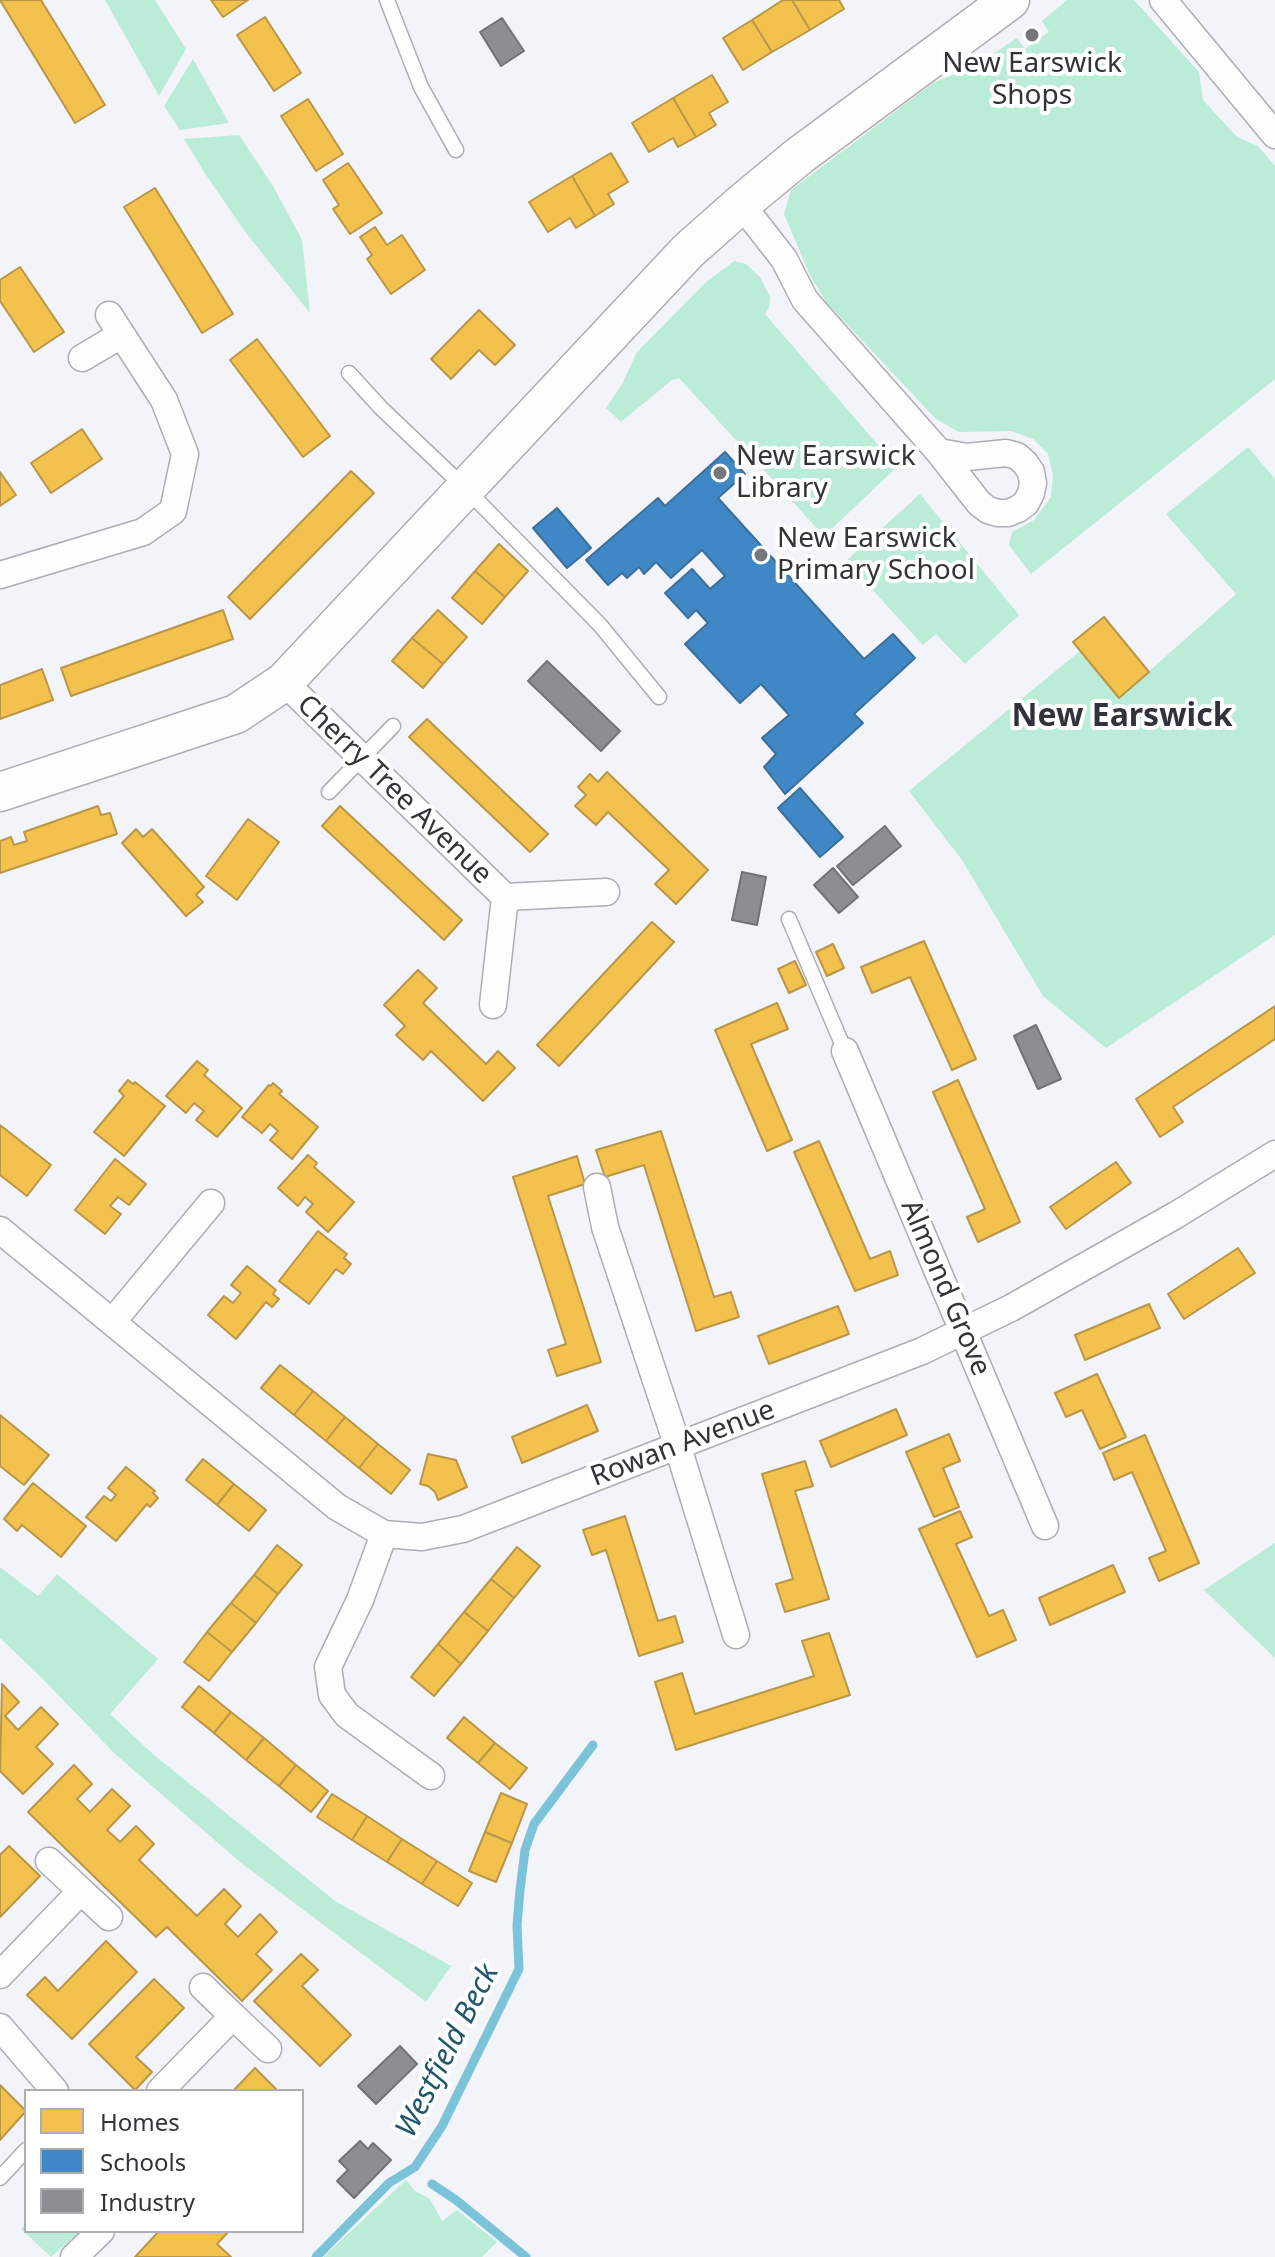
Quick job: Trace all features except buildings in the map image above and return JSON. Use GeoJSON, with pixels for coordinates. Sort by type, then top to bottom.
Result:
{"type":"FeatureCollection","features":[{"type":"Feature","properties":{"kind":"street"},"geometry":{"type":"LineString","coordinates":[[0,792],[236,714],[284,682],[688,251],[741,204],[870,102],[1010,0]]}},
{"type":"Feature","properties":{"kind":"street"},"geometry":{"type":"LineString","coordinates":[[1163,0],[1275,135]]}},
{"type":"Feature","properties":{"kind":"street"},"geometry":{"type":"LineString","coordinates":[[741,204],[784,259],[805,300],[939,452]]}},
{"type":"Feature","properties":{"kind":"street"},"geometry":{"type":"LineString","coordinates":[[0,575],[143,532],[173,511],[185,454],[164,400],[115,325],[82,358]]}},
{"type":"Feature","properties":{"kind":"street","name":"Cherry Tree Avenue"},"geometry":{"type":"LineString","coordinates":[[284,682],[505,897],[606,892]]}},
{"type":"Feature","properties":{"kind":"street","name":"Cherry Tree Avenue"},"geometry":{"type":"LineString","coordinates":[[493,1005],[505,897]]}},
{"type":"Feature","properties":{"kind":"street","name":"Almond Grove"},"geometry":{"type":"LineString","coordinates":[[845,1051],[1045,1526]]}},
{"type":"Feature","properties":{"kind":"street","name":"Rowan Avenue"},"geometry":{"type":"LineString","coordinates":[[0,1230],[337,1507],[384,1534],[422,1537],[463,1529],[922,1351],[1011,1308],[1176,1215],[1275,1154]]}},
{"type":"Feature","properties":{"kind":"street"},"geometry":{"type":"LineString","coordinates":[[597,1187],[605,1227],[736,1635]]}},
{"type":"Feature","properties":{"kind":"street"},"geometry":{"type":"LineString","coordinates":[[113,1321],[211,1203]]}},
{"type":"Feature","properties":{"kind":"street"},"geometry":{"type":"LineString","coordinates":[[384,1534],[360,1600],[328,1667],[332,1695],[347,1715],[431,1776]]}},
{"type":"Feature","properties":{"kind":"street"},"geometry":{"type":"LineString","coordinates":[[49,1861],[109,1917]]}},
{"type":"Feature","properties":{"kind":"street"},"geometry":{"type":"LineString","coordinates":[[0,1975],[81,1891]]}},
{"type":"Feature","properties":{"kind":"street"},"geometry":{"type":"LineString","coordinates":[[203,1987],[268,2049]]}},
{"type":"Feature","properties":{"kind":"street"},"geometry":{"type":"LineString","coordinates":[[162,2089],[233,2016]]}},
{"type":"Feature","properties":{"kind":"street"},"geometry":{"type":"LineString","coordinates":[[0,2027],[53,2089]]}},
{"type":"Feature","properties":{"kind":"street"},"geometry":{"type":"LineString","coordinates":[[74,2257],[99,2233]]}},
{"type":"Feature","properties":{"kind":"lane"},"geometry":{"type":"LineString","coordinates":[[387,0],[421,87],[456,150]]}},
{"type":"Feature","properties":{"kind":"lane"},"geometry":{"type":"LineString","coordinates":[[349,373],[619,643],[659,697]]}},
{"type":"Feature","properties":{"kind":"lane"},"geometry":{"type":"LineString","coordinates":[[329,792],[393,726]]}},
{"type":"Feature","properties":{"kind":"lane"},"geometry":{"type":"LineString","coordinates":[[789,919],[845,1051]]}},
{"type":"Feature","properties":{"kind":"lane"},"geometry":{"type":"LineString","coordinates":[[0,2178],[24,2152]]}},
{"type":"Feature","properties":{"kind":"green space"},"geometry":{"type":"Polygon","coordinates":[[[105,0],[155,0],[186,49],[159,96],[105,0]]]}},
{"type":"Feature","properties":{"kind":"green space"},"geometry":{"type":"Polygon","coordinates":[[[1067,0],[1134,0],[1199,72],[1203,100],[1237,137],[1258,146],[1275,166],[1275,379],[1031,574],[1009,545],[1012,532],[1034,520],[1051,497],[1053,475],[1048,454],[1033,439],[1011,431],[959,432],[936,419],[826,302],[810,275],[784,214],[791,190],[933,83],[976,65],[1017,38],[1025,49],[1049,32],[1042,21],[1067,0]]]}},
{"type":"Feature","properties":{"kind":"green space"},"geometry":{"type":"Polygon","coordinates":[[[193,59],[229,123],[180,130],[164,106],[193,59]]]}},
{"type":"Feature","properties":{"kind":"green space"},"geometry":{"type":"Polygon","coordinates":[[[239,135],[273,186],[302,240],[310,313],[246,233],[184,139],[239,135]]]}},
{"type":"Feature","properties":{"kind":"green space"},"geometry":{"type":"Polygon","coordinates":[[[734,261],[746,264],[760,277],[770,297],[765,314],[897,467],[824,536],[679,378],[672,380],[621,422],[606,408],[637,352],[706,282],[734,261]]]}},
{"type":"Feature","properties":{"kind":"green space"},"geometry":{"type":"Polygon","coordinates":[[[1248,447],[1275,479],[1275,935],[1106,1048],[1043,996],[962,860],[909,791],[1080,651],[1119,698],[1236,594],[1166,514],[1248,447]]]}},
{"type":"Feature","properties":{"kind":"green space"},"geometry":{"type":"Polygon","coordinates":[[[920,494],[1019,615],[965,664],[936,634],[923,645],[846,561],[920,494]]]}},
{"type":"Feature","properties":{"kind":"green space"},"geometry":{"type":"Polygon","coordinates":[[[1275,1543],[1275,1658],[1204,1590],[1275,1543]]]}},
{"type":"Feature","properties":{"kind":"green space"},"geometry":{"type":"Polygon","coordinates":[[[0,1567],[38,1596],[57,1574],[158,1659],[110,1714],[154,1755],[335,1901],[451,1966],[426,2002],[240,1862],[115,1754],[0,1638],[0,1567]]]}},
{"type":"Feature","properties":{"kind":"green space"},"geometry":{"type":"Polygon","coordinates":[[[406,2180],[415,2191],[430,2199],[442,2221],[457,2210],[497,2242],[482,2257],[323,2257],[406,2180]]]}},
{"type":"Feature","properties":{"kind":"green space"},"geometry":{"type":"Polygon","coordinates":[[[25,2233],[78,2233],[51,2257],[25,2233]]]}},
{"type":"Feature","properties":{"kind":"waterway","name":"Westfield Beck"},"geometry":{"type":"LineString","coordinates":[[316,2257],[389,2183],[415,2167],[442,2126],[519,1969],[517,1925],[520,1890],[525,1850],[534,1824],[593,1745]]}},
{"type":"Feature","properties":{"kind":"waterway"},"geometry":{"type":"LineString","coordinates":[[432,2184],[526,2257]]}},
{"type":"Feature","properties":{"kind":"place","name":"New Earswick Shops"},"geometry":{"type":"Point","coordinates":[1032,35]}},
{"type":"Feature","properties":{"kind":"place","name":"New Earswick Library"},"geometry":{"type":"Point","coordinates":[720,473]}},
{"type":"Feature","properties":{"kind":"place","name":"New Earswick Primary School"},"geometry":{"type":"Point","coordinates":[761,555]}},
{"type":"Feature","properties":{"kind":"district","name":"New Earswick"},"geometry":{"type":"Point","coordinates":[1122,717]}}]}
